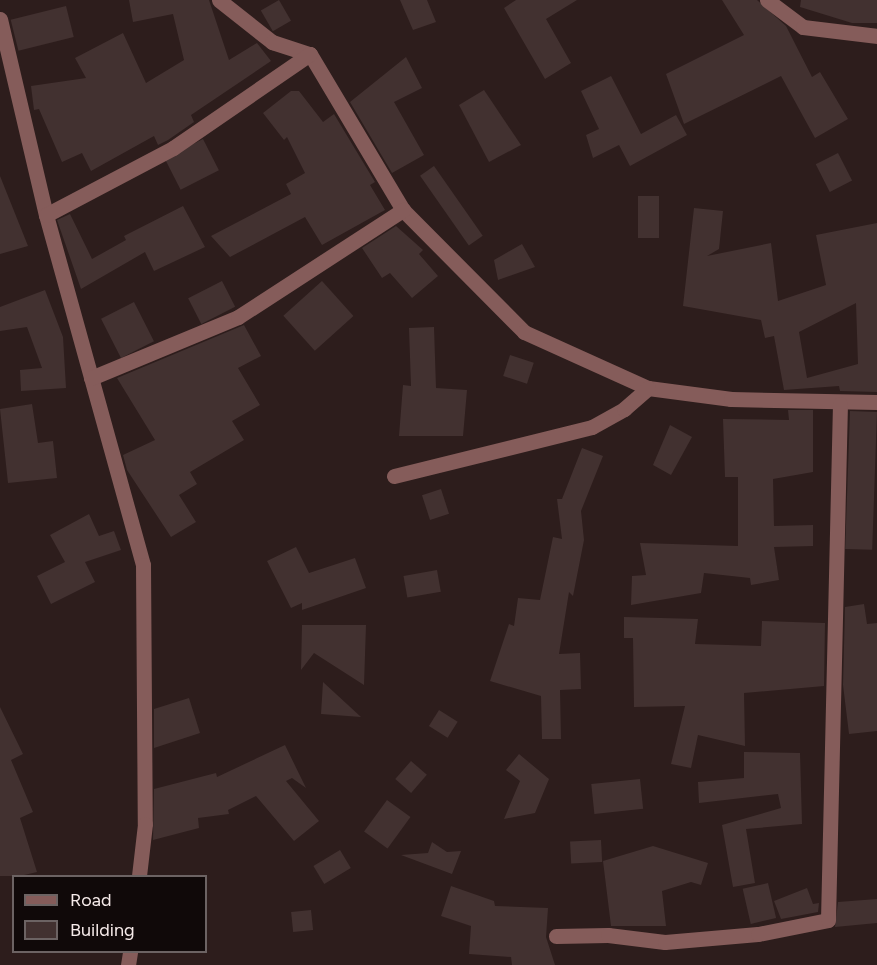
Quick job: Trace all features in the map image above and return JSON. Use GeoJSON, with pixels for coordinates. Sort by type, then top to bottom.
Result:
{"type":"FeatureCollection","features":[{"type":"Feature","properties":{"kind":"street"},"geometry":{"type":"LineString","coordinates":[[219,0],[272,42],[310,54],[404,210],[524,332],[648,388],[840,404],[877,402]]}},
{"type":"Feature","properties":{"kind":"street"},"geometry":{"type":"LineString","coordinates":[[767,0],[803,27],[877,36]]}},
{"type":"Feature","properties":{"kind":"street"},"geometry":{"type":"LineString","coordinates":[[0,19],[46,215],[143,565],[145,824],[139,875]]}},
{"type":"Feature","properties":{"kind":"street"},"geometry":{"type":"LineString","coordinates":[[46,215],[173,148],[310,54]]}},
{"type":"Feature","properties":{"kind":"street"},"geometry":{"type":"LineString","coordinates":[[91,378],[238,317],[404,210]]}},
{"type":"Feature","properties":{"kind":"street"},"geometry":{"type":"LineString","coordinates":[[394,476],[592,427],[624,409],[648,388]]}},
{"type":"Feature","properties":{"kind":"street"},"geometry":{"type":"LineString","coordinates":[[556,936],[608,934],[665,942],[758,934],[828,920],[840,404]]}},
{"type":"Feature","properties":{"kind":"building"},"geometry":{"type":"Polygon","coordinates":[[[129,0],[209,0],[229,60],[257,43],[271,61],[191,115],[194,122],[158,145],[154,136],[91,171],[82,153],[62,162],[39,109],[34,110],[31,86],[86,78],[75,58],[123,33],[146,83],[184,60],[173,14],[133,22],[129,0]]]}},
{"type":"Feature","properties":{"kind":"building"},"geometry":{"type":"Polygon","coordinates":[[[279,0],[291,21],[273,31],[261,10],[279,0]]]}},
{"type":"Feature","properties":{"kind":"building"},"geometry":{"type":"Polygon","coordinates":[[[400,0],[427,0],[436,22],[413,30],[400,0]]]}},
{"type":"Feature","properties":{"kind":"building"},"geometry":{"type":"Polygon","coordinates":[[[516,0],[577,0],[546,19],[571,63],[545,79],[504,8],[516,0]]]}},
{"type":"Feature","properties":{"kind":"building"},"geometry":{"type":"Polygon","coordinates":[[[722,0],[757,0],[786,26],[812,77],[820,72],[848,119],[815,138],[781,76],[684,124],[666,74],[744,35],[722,0]]]}},
{"type":"Feature","properties":{"kind":"building"},"geometry":{"type":"Polygon","coordinates":[[[801,0],[877,0],[877,23],[852,23],[800,7],[801,0]]]}},
{"type":"Feature","properties":{"kind":"building"},"geometry":{"type":"Polygon","coordinates":[[[66,6],[74,37],[18,51],[11,20],[66,6]]]}},
{"type":"Feature","properties":{"kind":"building"},"geometry":{"type":"Polygon","coordinates":[[[406,57],[422,88],[394,102],[424,155],[392,173],[350,102],[406,57]]]}},
{"type":"Feature","properties":{"kind":"building"},"geometry":{"type":"Polygon","coordinates":[[[611,76],[641,134],[676,115],[687,135],[630,166],[619,145],[593,158],[586,135],[599,129],[581,91],[611,76]]]}},
{"type":"Feature","properties":{"kind":"building"},"geometry":{"type":"Polygon","coordinates":[[[484,90],[521,145],[489,162],[459,105],[484,90]]]}},
{"type":"Feature","properties":{"kind":"building"},"geometry":{"type":"Polygon","coordinates":[[[291,91],[299,91],[323,122],[334,114],[375,182],[370,185],[385,210],[322,245],[305,217],[230,257],[211,236],[291,194],[286,184],[305,173],[287,137],[284,140],[263,113],[291,91]]]}},
{"type":"Feature","properties":{"kind":"building"},"geometry":{"type":"Polygon","coordinates":[[[203,139],[219,170],[181,190],[165,159],[203,139]]]}},
{"type":"Feature","properties":{"kind":"building"},"geometry":{"type":"Polygon","coordinates":[[[838,153],[852,181],[830,192],[816,164],[838,153]]]}},
{"type":"Feature","properties":{"kind":"building"},"geometry":{"type":"Polygon","coordinates":[[[434,166],[483,236],[469,245],[420,176],[434,166]]]}},
{"type":"Feature","properties":{"kind":"building"},"geometry":{"type":"Polygon","coordinates":[[[0,176],[28,246],[0,254],[0,176]]]}},
{"type":"Feature","properties":{"kind":"building"},"geometry":{"type":"Polygon","coordinates":[[[638,196],[659,196],[659,238],[638,238],[638,196]]]}},
{"type":"Feature","properties":{"kind":"building"},"geometry":{"type":"Polygon","coordinates":[[[183,206],[205,247],[154,271],[145,252],[81,289],[57,220],[70,214],[92,259],[126,240],[124,236],[183,206]]]}},
{"type":"Feature","properties":{"kind":"building"},"geometry":{"type":"Polygon","coordinates":[[[694,208],[723,211],[719,249],[707,256],[771,243],[778,301],[826,285],[816,235],[877,223],[877,392],[840,391],[839,386],[784,390],[774,336],[765,338],[761,320],[683,306],[694,208]],[[856,303],[799,332],[807,378],[858,364],[856,303]]]}},
{"type":"Feature","properties":{"kind":"building"},"geometry":{"type":"Polygon","coordinates":[[[396,226],[423,250],[419,254],[438,276],[412,298],[390,273],[382,278],[362,248],[396,226]]]}},
{"type":"Feature","properties":{"kind":"building"},"geometry":{"type":"Polygon","coordinates":[[[522,244],[535,267],[498,280],[494,260],[522,244]]]}},
{"type":"Feature","properties":{"kind":"building"},"geometry":{"type":"Polygon","coordinates":[[[222,281],[235,307],[201,324],[188,298],[222,281]]]}},
{"type":"Feature","properties":{"kind":"building"},"geometry":{"type":"Polygon","coordinates":[[[322,281],[353,316],[315,351],[283,316],[322,281]]]}},
{"type":"Feature","properties":{"kind":"building"},"geometry":{"type":"Polygon","coordinates":[[[45,290],[63,337],[66,388],[21,391],[20,370],[42,368],[27,327],[0,331],[0,307],[45,290]]]}},
{"type":"Feature","properties":{"kind":"building"},"geometry":{"type":"Polygon","coordinates":[[[134,302],[154,341],[121,358],[101,319],[134,302]]]}},
{"type":"Feature","properties":{"kind":"building"},"geometry":{"type":"Polygon","coordinates":[[[244,325],[261,356],[238,368],[260,405],[232,421],[244,440],[190,472],[197,484],[179,495],[196,522],[171,537],[127,470],[123,455],[155,440],[117,378],[244,325]]]}},
{"type":"Feature","properties":{"kind":"building"},"geometry":{"type":"Polygon","coordinates":[[[434,327],[436,388],[467,390],[463,436],[399,436],[403,385],[411,386],[409,328],[434,327]]]}},
{"type":"Feature","properties":{"kind":"building"},"geometry":{"type":"Polygon","coordinates":[[[510,355],[534,363],[527,384],[503,376],[510,355]]]}},
{"type":"Feature","properties":{"kind":"building"},"geometry":{"type":"Polygon","coordinates":[[[32,404],[38,443],[53,441],[57,478],[8,483],[0,409],[32,404]]]}},
{"type":"Feature","properties":{"kind":"building"},"geometry":{"type":"Polygon","coordinates":[[[788,410],[813,410],[813,472],[773,479],[774,526],[813,525],[813,546],[774,547],[779,580],[751,585],[750,578],[704,573],[701,593],[631,605],[632,576],[646,575],[640,543],[738,546],[738,477],[725,477],[723,419],[789,420],[788,410]]]}},
{"type":"Feature","properties":{"kind":"building"},"geometry":{"type":"Polygon","coordinates":[[[850,411],[877,412],[872,550],[845,549],[850,411]]]}},
{"type":"Feature","properties":{"kind":"building"},"geometry":{"type":"Polygon","coordinates":[[[670,425],[692,437],[671,475],[653,465],[670,425]]]}},
{"type":"Feature","properties":{"kind":"building"},"geometry":{"type":"Polygon","coordinates":[[[582,448],[603,456],[581,511],[584,540],[573,596],[569,592],[559,654],[580,653],[581,689],[560,690],[561,739],[542,739],[541,696],[490,681],[509,624],[514,626],[518,598],[540,600],[553,537],[562,539],[557,499],[562,499],[582,448]]]}},
{"type":"Feature","properties":{"kind":"building"},"geometry":{"type":"Polygon","coordinates":[[[441,489],[449,514],[430,520],[422,495],[441,489]]]}},
{"type":"Feature","properties":{"kind":"building"},"geometry":{"type":"Polygon","coordinates":[[[89,514],[99,536],[114,531],[121,550],[85,562],[95,582],[51,604],[37,576],[65,562],[50,535],[89,514]]]}},
{"type":"Feature","properties":{"kind":"building"},"geometry":{"type":"Polygon","coordinates":[[[296,547],[309,573],[355,558],[366,588],[302,610],[302,603],[291,608],[267,561],[296,547]]]}},
{"type":"Feature","properties":{"kind":"building"},"geometry":{"type":"Polygon","coordinates":[[[437,570],[441,592],[407,598],[404,576],[437,570]]]}},
{"type":"Feature","properties":{"kind":"building"},"geometry":{"type":"Polygon","coordinates":[[[864,604],[867,624],[877,623],[877,731],[849,734],[843,685],[845,607],[864,604]]]}},
{"type":"Feature","properties":{"kind":"building"},"geometry":{"type":"Polygon","coordinates":[[[624,617],[698,619],[695,644],[761,646],[762,621],[825,623],[824,686],[744,693],[745,746],[698,735],[691,768],[671,764],[685,706],[634,707],[633,638],[624,638],[624,617]]]}},
{"type":"Feature","properties":{"kind":"building"},"geometry":{"type":"Polygon","coordinates":[[[302,625],[366,625],[364,685],[314,653],[301,670],[302,625]]]}},
{"type":"Feature","properties":{"kind":"building"},"geometry":{"type":"Polygon","coordinates":[[[323,682],[361,717],[321,714],[323,682]]]}},
{"type":"Feature","properties":{"kind":"building"},"geometry":{"type":"Polygon","coordinates":[[[189,698],[200,733],[154,748],[154,709],[189,698]]]}},
{"type":"Feature","properties":{"kind":"building"},"geometry":{"type":"Polygon","coordinates":[[[0,707],[23,754],[11,760],[33,812],[20,818],[37,872],[0,876],[0,707]]]}},
{"type":"Feature","properties":{"kind":"building"},"geometry":{"type":"Polygon","coordinates":[[[439,710],[458,722],[448,738],[429,726],[439,710]]]}},
{"type":"Feature","properties":{"kind":"building"},"geometry":{"type":"Polygon","coordinates":[[[285,745],[306,788],[292,778],[286,781],[319,821],[294,841],[256,796],[228,810],[229,814],[198,818],[199,828],[153,840],[154,789],[216,773],[217,777],[285,745]]]}},
{"type":"Feature","properties":{"kind":"building"},"geometry":{"type":"Polygon","coordinates":[[[744,752],[800,753],[802,824],[746,829],[755,883],[733,887],[722,825],[781,808],[778,794],[699,803],[698,782],[744,778],[744,752]]]}},
{"type":"Feature","properties":{"kind":"building"},"geometry":{"type":"Polygon","coordinates":[[[519,754],[549,779],[535,813],[504,819],[520,781],[506,770],[519,754]]]}},
{"type":"Feature","properties":{"kind":"building"},"geometry":{"type":"Polygon","coordinates":[[[411,761],[427,775],[411,793],[395,779],[411,761]]]}},
{"type":"Feature","properties":{"kind":"building"},"geometry":{"type":"Polygon","coordinates":[[[640,779],[643,809],[594,814],[591,784],[640,779]]]}},
{"type":"Feature","properties":{"kind":"building"},"geometry":{"type":"Polygon","coordinates":[[[387,800],[410,817],[388,849],[364,832],[387,800]]]}},
{"type":"Feature","properties":{"kind":"building"},"geometry":{"type":"Polygon","coordinates":[[[601,840],[602,862],[571,864],[570,842],[601,840]]]}},
{"type":"Feature","properties":{"kind":"building"},"geometry":{"type":"Polygon","coordinates":[[[432,842],[447,852],[461,851],[452,874],[401,855],[428,853],[432,842]]]}},
{"type":"Feature","properties":{"kind":"building"},"geometry":{"type":"Polygon","coordinates":[[[653,846],[708,863],[701,885],[691,882],[662,891],[666,926],[611,926],[603,861],[653,846]]]}},
{"type":"Feature","properties":{"kind":"building"},"geometry":{"type":"Polygon","coordinates":[[[340,850],[351,868],[324,884],[313,866],[340,850]]]}},
{"type":"Feature","properties":{"kind":"building"},"geometry":{"type":"Polygon","coordinates":[[[768,883],[776,918],[751,924],[743,889],[768,883]]]}},
{"type":"Feature","properties":{"kind":"building"},"geometry":{"type":"Polygon","coordinates":[[[451,886],[494,901],[495,906],[548,908],[546,937],[555,965],[512,965],[511,957],[469,954],[471,926],[441,916],[451,886]]]}},
{"type":"Feature","properties":{"kind":"building"},"geometry":{"type":"Polygon","coordinates":[[[807,888],[813,904],[819,903],[818,912],[781,919],[774,901],[807,888]]]}},
{"type":"Feature","properties":{"kind":"building"},"geometry":{"type":"Polygon","coordinates":[[[877,899],[877,923],[835,927],[838,902],[877,899]]]}},
{"type":"Feature","properties":{"kind":"building"},"geometry":{"type":"Polygon","coordinates":[[[311,910],[313,930],[293,932],[291,912],[311,910]]]}}]}
